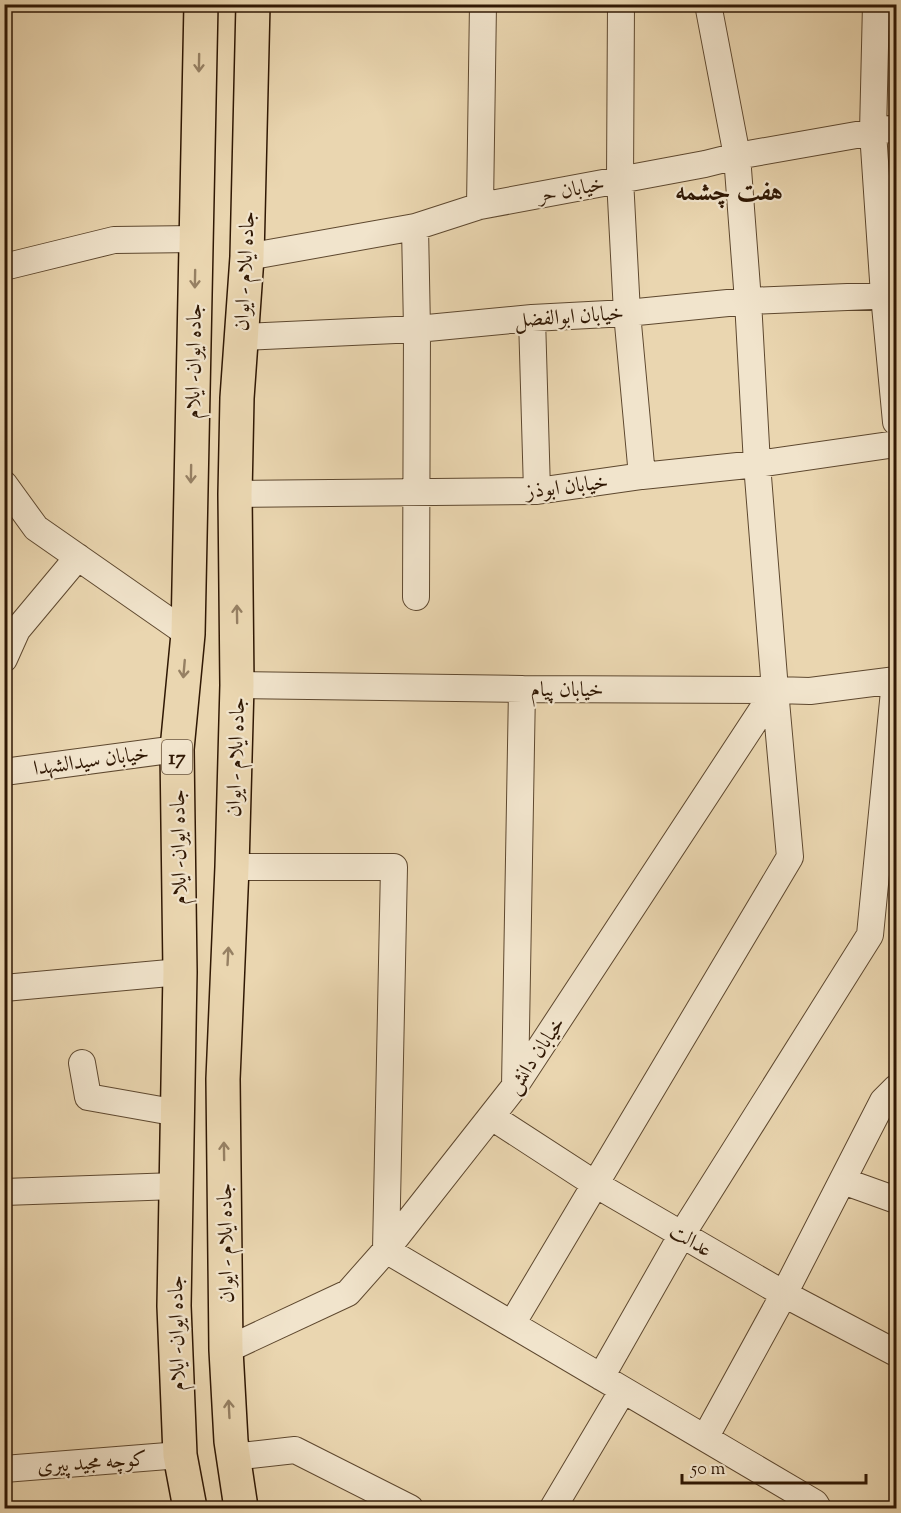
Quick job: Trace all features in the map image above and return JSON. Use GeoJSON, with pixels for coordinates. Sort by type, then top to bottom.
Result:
{"type":"FeatureCollection","features":[{"type":"Feature","properties":{"kind":"highway","name":"جاده ایوان- ایلام"},"geometry":{"type":"LineString","coordinates":[[189,1509],[180,1455],[174,1306],[180,972],[177,748],[188,634],[201,4]]}},
{"type":"Feature","properties":{"kind":"highway","name":"جاده ایلام - ایوان"},"geometry":{"type":"LineString","coordinates":[[241,1509],[231,1441],[225,1350],[223,1079],[237,685],[235,494],[237,398],[246,257],[253,4]]}},
{"type":"Feature","properties":{"kind":"street"},"geometry":{"type":"LineString","coordinates":[[480,206],[483,4]]}},
{"type":"Feature","properties":{"kind":"street"},"geometry":{"type":"LineString","coordinates":[[621,4],[620,179],[627,313],[642,476]]}},
{"type":"Feature","properties":{"kind":"street"},"geometry":{"type":"LineString","coordinates":[[512,1324],[790,857],[757,464],[737,156],[708,4]]}},
{"type":"Feature","properties":{"kind":"street"},"geometry":{"type":"LineString","coordinates":[[876,4],[885,130],[897,422]]}},
{"type":"Feature","properties":{"kind":"street","name":"خیابان حر"},"geometry":{"type":"LineString","coordinates":[[246,257],[415,227],[480,206],[885,130]]}},
{"type":"Feature","properties":{"kind":"street"},"geometry":{"type":"LineString","coordinates":[[415,227],[416,597]]}},
{"type":"Feature","properties":{"kind":"street"},"geometry":{"type":"LineString","coordinates":[[4,267],[114,240],[195,239]]}},
{"type":"Feature","properties":{"kind":"street","name":"خیابان ابوالفضل"},"geometry":{"type":"LineString","coordinates":[[241,337],[417,329],[748,301],[890,295]]}},
{"type":"Feature","properties":{"kind":"street"},"geometry":{"type":"LineString","coordinates":[[532,318],[537,491]]}},
{"type":"Feature","properties":{"kind":"street","name":"خیابان ابوذز"},"geometry":{"type":"LineString","coordinates":[[235,494],[537,491],[897,444]]}},
{"type":"Feature","properties":{"kind":"street"},"geometry":{"type":"LineString","coordinates":[[4,484],[36,528],[188,634]]}},
{"type":"Feature","properties":{"kind":"street"},"geometry":{"type":"LineString","coordinates":[[4,659],[17,630],[78,557]]}},
{"type":"Feature","properties":{"kind":"street"},"geometry":{"type":"LineString","coordinates":[[601,1377],[682,1234],[870,935],[896,680]]}},
{"type":"Feature","properties":{"kind":"street","name":"خیابان پیام"},"geometry":{"type":"LineString","coordinates":[[237,685],[810,691],[896,680]]}},
{"type":"Feature","properties":{"kind":"street"},"geometry":{"type":"LineString","coordinates":[[515,1086],[522,688]]}},
{"type":"Feature","properties":{"kind":"street","name":"خیابان دانش"},"geometry":{"type":"LineString","coordinates":[[225,1350],[348,1293],[386,1250],[515,1086],[775,690]]}},
{"type":"Feature","properties":{"kind":"street","name":"خیابان سیدالشهدا"},"geometry":{"type":"LineString","coordinates":[[4,771],[177,748]]}},
{"type":"Feature","properties":{"kind":"street"},"geometry":{"type":"LineString","coordinates":[[232,867],[394,867],[386,1250],[815,1503],[818,1509]]}},
{"type":"Feature","properties":{"kind":"street"},"geometry":{"type":"LineString","coordinates":[[4,988],[180,972]]}},
{"type":"Feature","properties":{"kind":"street"},"geometry":{"type":"LineString","coordinates":[[82,1063],[88,1097],[178,1113]]}},
{"type":"Feature","properties":{"kind":"street"},"geometry":{"type":"LineString","coordinates":[[705,1438],[784,1294],[883,1101],[897,1088]]}},
{"type":"Feature","properties":{"kind":"street","name":"عدالت"},"geometry":{"type":"LineString","coordinates":[[492,1117],[595,1184],[784,1294],[897,1353]]}},
{"type":"Feature","properties":{"kind":"street"},"geometry":{"type":"LineString","coordinates":[[843,1181],[897,1200]]}},
{"type":"Feature","properties":{"kind":"street"},"geometry":{"type":"LineString","coordinates":[[4,1192],[176,1185]]}},
{"type":"Feature","properties":{"kind":"street"},"geometry":{"type":"LineString","coordinates":[[553,1509],[623,1390]]}},
{"type":"Feature","properties":{"kind":"street"},"geometry":{"type":"LineString","coordinates":[[233,1457],[295,1450],[410,1509]]}},
{"type":"Feature","properties":{"kind":"street","name":"کوچه مجید پیری"},"geometry":{"type":"LineString","coordinates":[[4,1469],[180,1455]]}},
{"type":"Feature","properties":{"kind":"district","name":"هفت چشمه"},"geometry":{"type":"Point","coordinates":[729,191]}}]}
